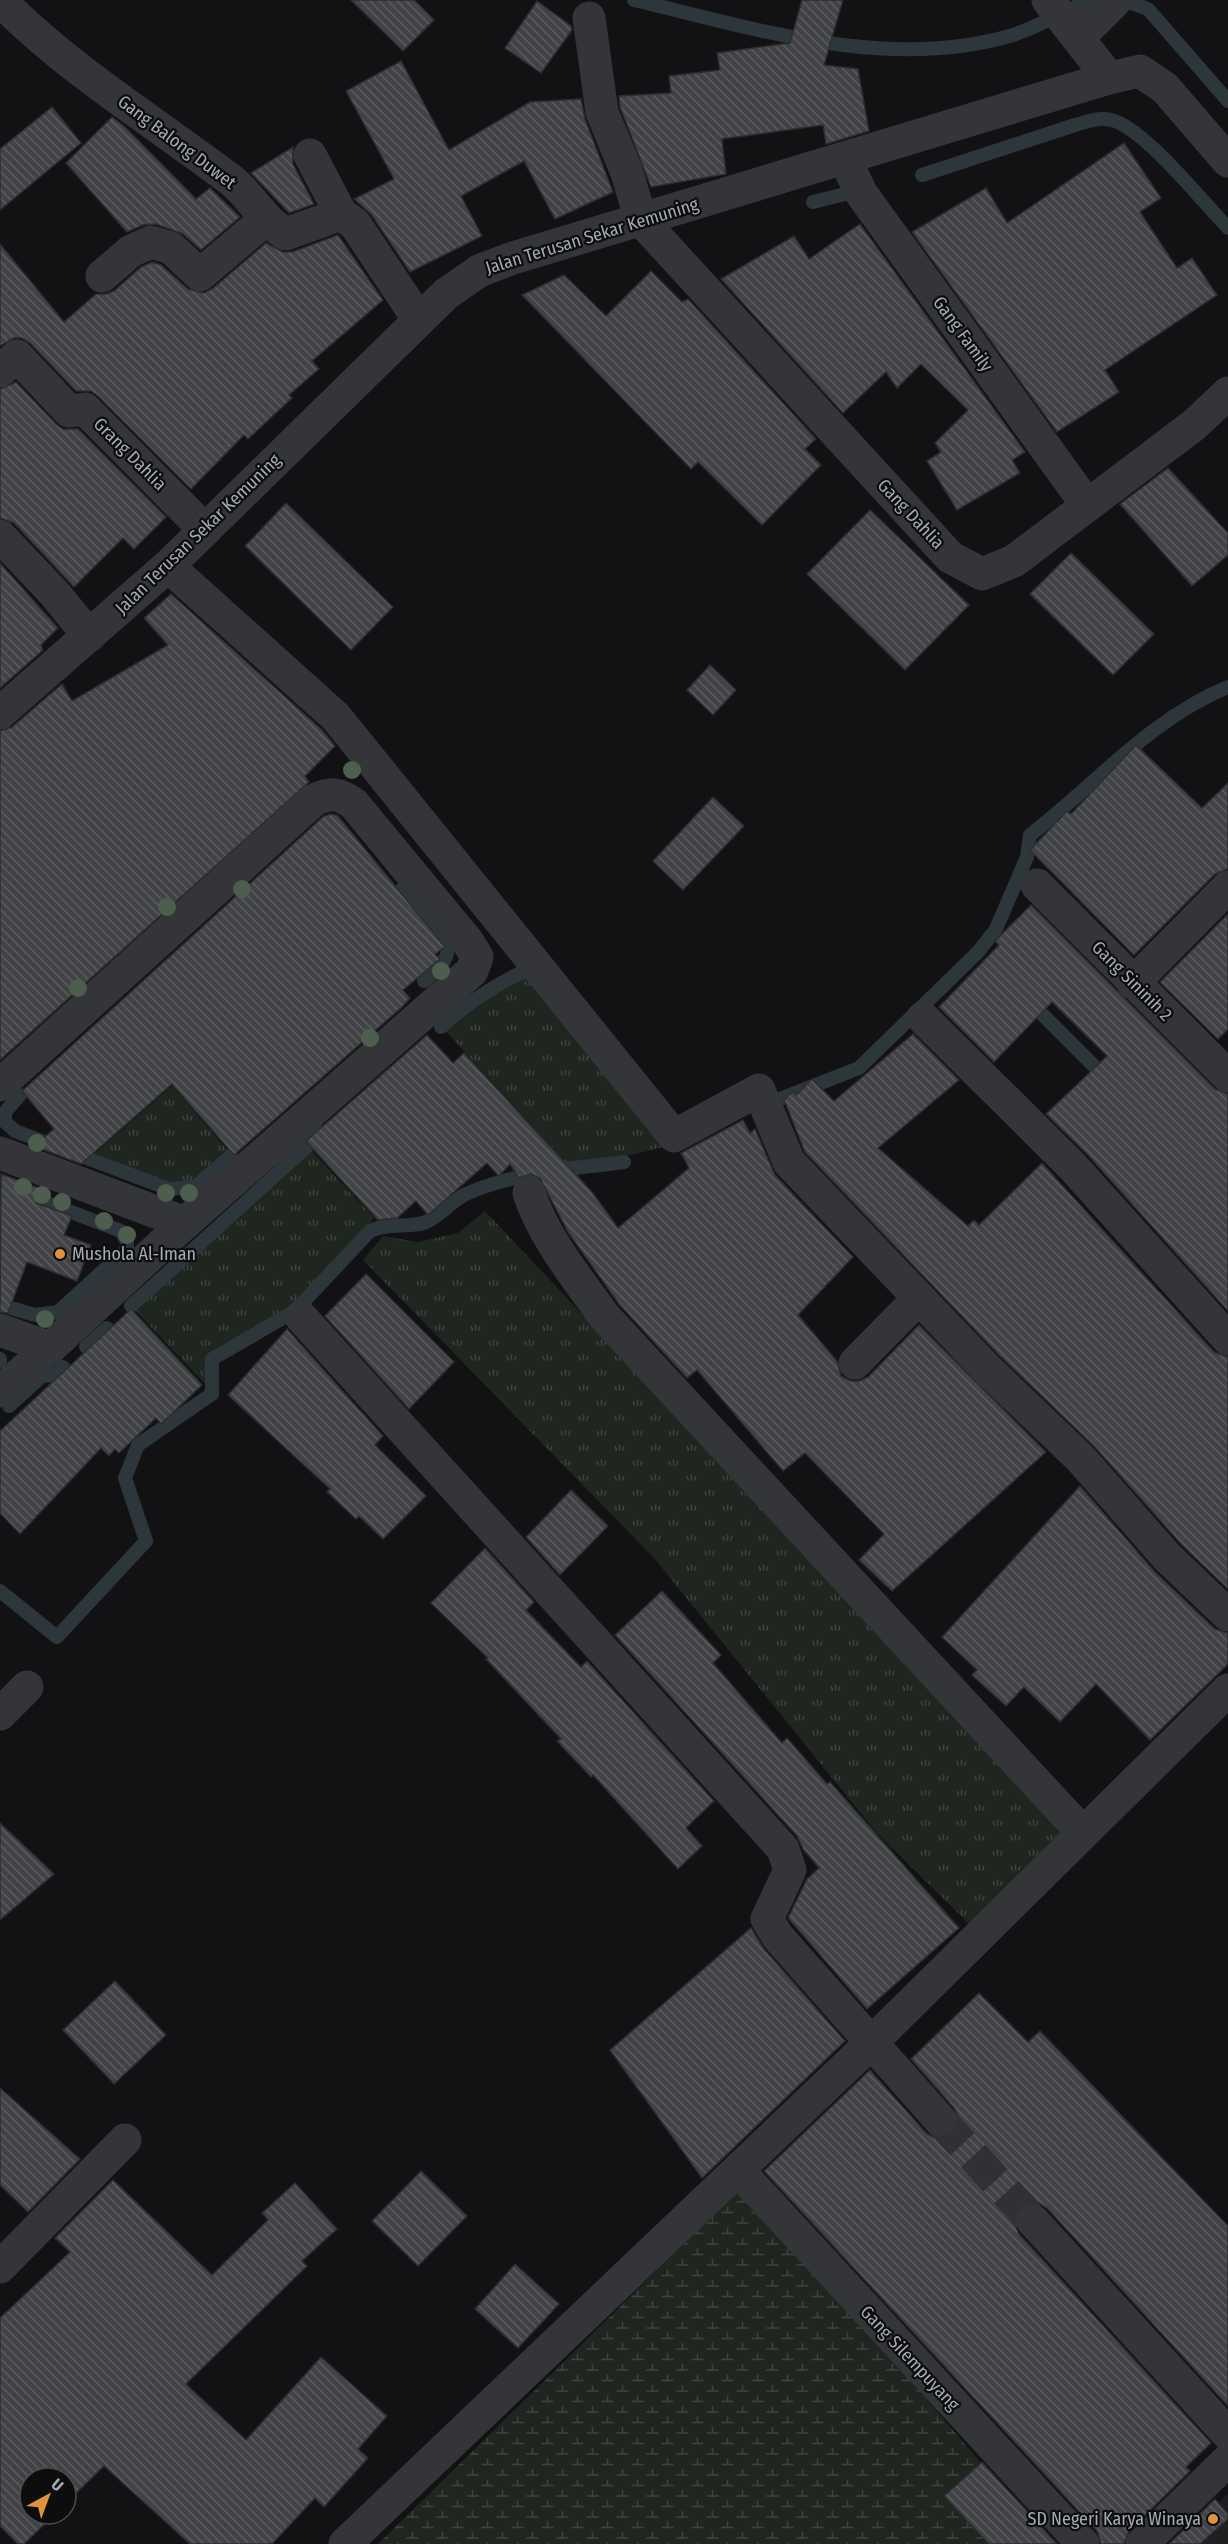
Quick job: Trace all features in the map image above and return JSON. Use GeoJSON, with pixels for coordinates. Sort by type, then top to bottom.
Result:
{"type":"FeatureCollection","features":[{"type":"Feature","properties":{"kind":"street","name":"Gang Balong Duwet"},"geometry":{"type":"LineString","coordinates":[[0,0],[89,77],[234,182],[266,219],[286,234],[341,214]]}},
{"type":"Feature","properties":{"kind":"street"},"geometry":{"type":"LineString","coordinates":[[1048,0],[1092,21],[1109,78]]}},
{"type":"Feature","properties":{"kind":"street"},"geometry":{"type":"LineString","coordinates":[[589,18],[602,112],[627,173],[641,220]]}},
{"type":"Feature","properties":{"kind":"street","name":"Jalan Terusan Sekar Kemuning"},"geometry":{"type":"LineString","coordinates":[[0,713],[168,566],[446,294],[479,271],[510,259],[1109,78],[1140,71],[1165,87],[1228,161]]}},
{"type":"Feature","properties":{"kind":"street"},"geometry":{"type":"LineString","coordinates":[[310,155],[341,214],[356,224],[419,321]]}},
{"type":"Feature","properties":{"kind":"street","name":"Gang Family"},"geometry":{"type":"LineString","coordinates":[[845,159],[861,193],[1086,505]]}},
{"type":"Feature","properties":{"kind":"street"},"geometry":{"type":"LineString","coordinates":[[102,276],[131,251],[151,242],[171,248],[200,275],[266,219]]}},
{"type":"Feature","properties":{"kind":"street","name":"Gang Dahlia"},"geometry":{"type":"LineString","coordinates":[[641,220],[950,557],[982,574],[1014,561],[1194,425],[1228,393]]}},
{"type":"Feature","properties":{"kind":"street","name":"Grang Dahlia"},"geometry":{"type":"LineString","coordinates":[[0,371],[17,356],[69,411],[85,409],[206,530]]}},
{"type":"Feature","properties":{"kind":"street"},"geometry":{"type":"LineString","coordinates":[[0,536],[55,594],[89,636]]}},
{"type":"Feature","properties":{"kind":"street"},"geometry":{"type":"LineString","coordinates":[[168,566],[336,717],[674,1136],[759,1090],[789,1162],[987,1369],[1081,1459],[1168,1558],[1228,1615]]}},
{"type":"Feature","properties":{"kind":"street"},"geometry":{"type":"LineString","coordinates":[[0,1085],[314,800],[329,793],[342,795],[354,804],[468,942],[477,957],[472,970],[185,1223],[50,1348],[0,1390]]}},
{"type":"Feature","properties":{"kind":"street","name":"Gang Sininih 2"},"geometry":{"type":"LineString","coordinates":[[1037,885],[1228,1076]]}},
{"type":"Feature","properties":{"kind":"street"},"geometry":{"type":"LineString","coordinates":[[1133,983],[1228,887]]}},
{"type":"Feature","properties":{"kind":"street"},"geometry":{"type":"LineString","coordinates":[[923,1018],[1073,1167],[1228,1339]]}},
{"type":"Feature","properties":{"kind":"street"},"geometry":{"type":"LineString","coordinates":[[0,1153],[185,1223]]}},
{"type":"Feature","properties":{"kind":"street"},"geometry":{"type":"LineString","coordinates":[[529,1194],[534,1210],[570,1268],[604,1316],[1083,1833]]}},
{"type":"Feature","properties":{"kind":"street"},"geometry":{"type":"LineString","coordinates":[[855,1363],[919,1298]]}},
{"type":"Feature","properties":{"kind":"street"},"geometry":{"type":"LineString","coordinates":[[301,1317],[783,1849],[790,1869],[767,1919],[778,1937],[870,2044],[940,2120]]}},
{"type":"Feature","properties":{"kind":"street"},"geometry":{"type":"LineString","coordinates":[[0,1330],[50,1348]]}},
{"type":"Feature","properties":{"kind":"street"},"geometry":{"type":"LineString","coordinates":[[0,1714],[27,1687]]}},
{"type":"Feature","properties":{"kind":"street"},"geometry":{"type":"LineString","coordinates":[[345,2544],[870,2044],[1228,1690]]}},
{"type":"Feature","properties":{"kind":"street"},"geometry":{"type":"LineString","coordinates":[[0,2267],[125,2140]]}},
{"type":"Feature","properties":{"kind":"street","name":"Gang Silempuyang"},"geometry":{"type":"LineString","coordinates":[[738,2170],[1083,2544]]}},
{"type":"Feature","properties":{"kind":"street"},"geometry":{"type":"LineString","coordinates":[[1033,2221],[1228,2434]]}},
{"type":"Feature","properties":{"kind":"street"},"geometry":{"type":"LineString","coordinates":[[1142,2544],[1228,2460]]}},
{"type":"Feature","properties":{"kind":"shaded area","name":"SD Negeri Karya Winaya"},"geometry":{"type":"Polygon","coordinates":[[[1228,2494],[1228,2544],[1170,2544],[1228,2494]]]}},
{"type":"Feature","properties":{"kind":"green space"},"geometry":{"type":"Polygon","coordinates":[[[526,974],[666,1146],[636,1154],[566,1163],[443,1028],[502,985],[526,974]]]}},
{"type":"Feature","properties":{"kind":"green space"},"geometry":{"type":"Polygon","coordinates":[[[172,1086],[230,1153],[211,1172],[189,1185],[171,1186],[92,1156],[172,1086]]]}},
{"type":"Feature","properties":{"kind":"green space"},"geometry":{"type":"Polygon","coordinates":[[[310,1149],[374,1218],[293,1307],[207,1358],[208,1387],[134,1309],[310,1149]]]}},
{"type":"Feature","properties":{"kind":"green space"},"geometry":{"type":"Polygon","coordinates":[[[485,1211],[1067,1829],[969,1924],[876,1832],[654,1558],[363,1260],[383,1236],[418,1242],[458,1233],[485,1211]]]}},
{"type":"Feature","properties":{"kind":"green space"},"geometry":{"type":"Polygon","coordinates":[[[738,2191],[896,2359],[929,2402],[1029,2519],[999,2544],[378,2544],[738,2191]]]}},
{"type":"Feature","properties":{"kind":"building"},"geometry":{"type":"Polygon","coordinates":[[[351,0],[414,0],[434,20],[403,51],[351,0]]]}},
{"type":"Feature","properties":{"kind":"building"},"geometry":{"type":"Polygon","coordinates":[[[802,0],[843,0],[824,65],[858,69],[869,131],[826,144],[823,125],[722,139],[726,174],[651,187],[620,107],[619,96],[671,93],[669,76],[720,70],[717,53],[790,43],[802,0]]]}},
{"type":"Feature","properties":{"kind":"building"},"geometry":{"type":"Polygon","coordinates":[[[537,1],[571,26],[572,30],[541,73],[505,48],[537,1]]]}},
{"type":"Feature","properties":{"kind":"building"},"geometry":{"type":"Polygon","coordinates":[[[401,61],[449,150],[530,102],[581,99],[585,119],[613,192],[555,219],[524,161],[461,196],[482,236],[410,272],[371,214],[354,199],[394,179],[346,91],[401,61]]]}},
{"type":"Feature","properties":{"kind":"building"},"geometry":{"type":"Polygon","coordinates":[[[52,107],[81,143],[0,210],[0,149],[52,107]]]}},
{"type":"Feature","properties":{"kind":"building"},"geometry":{"type":"Polygon","coordinates":[[[112,117],[125,127],[196,199],[210,188],[240,217],[201,250],[183,234],[156,224],[143,225],[127,232],[66,163],[112,117]]]}},
{"type":"Feature","properties":{"kind":"building"},"geometry":{"type":"Polygon","coordinates":[[[1124,143],[1161,198],[1140,212],[1177,268],[1192,258],[1217,295],[1105,370],[1119,392],[1057,432],[912,232],[986,188],[1007,223],[1124,143]]]}},
{"type":"Feature","properties":{"kind":"building"},"geometry":{"type":"Polygon","coordinates":[[[293,147],[293,164],[314,204],[289,213],[251,173],[293,147]]]}},
{"type":"Feature","properties":{"kind":"building"},"geometry":{"type":"Polygon","coordinates":[[[860,224],[1025,452],[1012,460],[1020,473],[957,510],[927,461],[941,452],[935,443],[968,410],[921,364],[897,388],[886,372],[843,413],[721,279],[794,236],[809,259],[860,224]]]}},
{"type":"Feature","properties":{"kind":"building"},"geometry":{"type":"Polygon","coordinates":[[[338,235],[383,300],[312,361],[319,369],[289,395],[292,398],[248,439],[244,435],[191,489],[98,396],[91,391],[76,391],[30,343],[22,338],[14,338],[0,346],[0,244],[64,322],[96,294],[114,291],[141,267],[152,262],[161,265],[188,289],[204,293],[212,289],[266,243],[283,252],[292,252],[338,235]]]}},
{"type":"Feature","properties":{"kind":"building"},"geometry":{"type":"Polygon","coordinates":[[[651,271],[682,302],[688,299],[816,439],[805,449],[821,465],[762,525],[698,462],[691,469],[522,295],[564,275],[606,316],[651,271]]]}},
{"type":"Feature","properties":{"kind":"building"},"geometry":{"type":"Polygon","coordinates":[[[16,382],[56,424],[63,429],[78,429],[166,517],[134,549],[123,538],[74,587],[14,523],[0,518],[0,389],[16,382]]]}},
{"type":"Feature","properties":{"kind":"building"},"geometry":{"type":"Polygon","coordinates":[[[1168,468],[1228,533],[1228,555],[1192,586],[1120,504],[1168,468]]]}},
{"type":"Feature","properties":{"kind":"building"},"geometry":{"type":"Polygon","coordinates":[[[286,503],[393,607],[351,650],[245,546],[286,503]]]}},
{"type":"Feature","properties":{"kind":"building"},"geometry":{"type":"Polygon","coordinates":[[[870,510],[969,605],[905,670],[807,574],[870,510]]]}},
{"type":"Feature","properties":{"kind":"building"},"geometry":{"type":"Polygon","coordinates":[[[1071,553],[1154,634],[1113,675],[1030,594],[1071,553]]]}},
{"type":"Feature","properties":{"kind":"building"},"geometry":{"type":"Polygon","coordinates":[[[0,563],[58,628],[41,645],[43,650],[0,688],[0,563]]]}},
{"type":"Feature","properties":{"kind":"building"},"geometry":{"type":"Polygon","coordinates":[[[171,594],[322,730],[335,746],[305,776],[309,782],[0,1060],[0,731],[12,727],[62,684],[72,701],[168,645],[144,618],[171,594]]]}},
{"type":"Feature","properties":{"kind":"building"},"geometry":{"type":"Polygon","coordinates":[[[710,665],[736,690],[713,715],[687,690],[710,665]]]}},
{"type":"Feature","properties":{"kind":"building"},"geometry":{"type":"Polygon","coordinates":[[[1136,745],[1202,808],[1228,783],[1228,869],[1215,874],[1134,955],[1030,850],[1067,811],[1071,814],[1136,745]]]}},
{"type":"Feature","properties":{"kind":"building"},"geometry":{"type":"Polygon","coordinates":[[[713,797],[744,826],[683,890],[653,861],[713,797]]]}},
{"type":"Feature","properties":{"kind":"building"},"geometry":{"type":"Polygon","coordinates":[[[332,814],[338,816],[445,947],[435,954],[440,959],[403,990],[410,998],[402,1007],[234,1155],[172,1084],[81,1164],[34,1146],[54,1129],[22,1091],[324,816],[332,814]]]}},
{"type":"Feature","properties":{"kind":"building"},"geometry":{"type":"Polygon","coordinates":[[[1031,905],[1215,1089],[1228,1094],[1228,1311],[1087,1154],[1046,1114],[1107,1056],[1052,1002],[994,1062],[939,1007],[999,945],[995,941],[1031,905]]]}},
{"type":"Feature","properties":{"kind":"building"},"geometry":{"type":"Polygon","coordinates":[[[1228,914],[1228,1029],[1218,1039],[1160,982],[1228,914]]]}},
{"type":"Feature","properties":{"kind":"building"},"geometry":{"type":"Polygon","coordinates":[[[913,1034],[959,1080],[878,1148],[968,1226],[974,1220],[979,1225],[1042,1163],[1214,1352],[1228,1357],[1228,1589],[1182,1545],[1094,1446],[1000,1356],[805,1152],[784,1100],[793,1091],[796,1095],[812,1079],[834,1101],[913,1034]]]}},
{"type":"Feature","properties":{"kind":"building"},"geometry":{"type":"Polygon","coordinates":[[[427,1035],[453,1063],[464,1053],[592,1192],[618,1228],[689,1168],[681,1153],[743,1120],[750,1133],[755,1129],[775,1175],[853,1257],[798,1315],[837,1361],[841,1376],[851,1381],[859,1381],[868,1377],[919,1325],[1046,1452],[892,1591],[859,1560],[884,1534],[805,1453],[783,1471],[697,1370],[687,1378],[619,1304],[568,1232],[540,1178],[531,1174],[519,1178],[510,1164],[499,1176],[487,1163],[428,1215],[416,1201],[397,1218],[378,1220],[306,1141],[427,1035]]]}},
{"type":"Feature","properties":{"kind":"building"},"geometry":{"type":"Polygon","coordinates":[[[1,1174],[49,1192],[36,1203],[72,1216],[64,1235],[91,1245],[77,1281],[27,1262],[8,1313],[0,1312],[1,1174]]]}},
{"type":"Feature","properties":{"kind":"building"},"geometry":{"type":"Polygon","coordinates":[[[366,1274],[454,1362],[409,1409],[325,1316],[366,1274]]]}},
{"type":"Feature","properties":{"kind":"building"},"geometry":{"type":"Polygon","coordinates":[[[131,1309],[202,1385],[161,1424],[156,1418],[119,1453],[115,1449],[109,1456],[101,1448],[20,1534],[0,1513],[0,1431],[131,1309]]]}},
{"type":"Feature","properties":{"kind":"building"},"geometry":{"type":"Polygon","coordinates":[[[287,1329],[383,1436],[375,1445],[426,1496],[383,1539],[359,1516],[356,1519],[327,1492],[330,1489],[228,1395],[287,1329]]]}},
{"type":"Feature","properties":{"kind":"building"},"geometry":{"type":"Polygon","coordinates":[[[1080,1486],[1155,1572],[1215,1629],[1228,1633],[1228,1664],[1150,1740],[1096,1684],[1060,1722],[1024,1687],[1006,1706],[972,1675],[977,1670],[942,1637],[1080,1486]]]}},
{"type":"Feature","properties":{"kind":"building"},"geometry":{"type":"Polygon","coordinates":[[[571,1490],[608,1526],[560,1575],[526,1537],[571,1490]]]}},
{"type":"Feature","properties":{"kind":"building"},"geometry":{"type":"Polygon","coordinates":[[[485,1548],[534,1602],[526,1610],[581,1667],[587,1661],[714,1801],[686,1828],[702,1846],[678,1869],[593,1775],[591,1777],[557,1741],[561,1739],[486,1659],[488,1658],[431,1603],[485,1548]]]}},
{"type":"Feature","properties":{"kind":"building"},"geometry":{"type":"Polygon","coordinates":[[[662,1591],[721,1655],[713,1663],[782,1743],[787,1738],[827,1784],[830,1782],[959,1928],[867,2009],[788,1918],[807,1879],[819,1868],[803,1849],[797,1836],[615,1635],[662,1591]]]}},
{"type":"Feature","properties":{"kind":"building"},"geometry":{"type":"Polygon","coordinates":[[[0,1823],[54,1874],[0,1920],[0,1823]]]}},
{"type":"Feature","properties":{"kind":"building"},"geometry":{"type":"Polygon","coordinates":[[[751,1928],[764,1949],[845,2041],[702,2178],[610,2050],[751,1928]]]}},
{"type":"Feature","properties":{"kind":"building"},"geometry":{"type":"Polygon","coordinates":[[[115,1981],[166,2035],[114,2084],[63,2030],[115,1981]]]}},
{"type":"Feature","properties":{"kind":"building"},"geometry":{"type":"Polygon","coordinates":[[[979,1993],[1028,2042],[1040,2031],[1228,2226],[1228,2406],[1047,2208],[1039,2203],[1030,2203],[1021,2207],[1015,2215],[1015,2224],[1019,2234],[1211,2443],[1186,2467],[1190,2471],[1129,2531],[1124,2544],[1101,2544],[1097,2531],[764,2171],[870,2070],[926,2133],[934,2138],[943,2138],[952,2134],[958,2125],[958,2116],[954,2108],[911,2059],[979,1993]]]}},
{"type":"Feature","properties":{"kind":"building"},"geometry":{"type":"Polygon","coordinates":[[[0,2088],[80,2159],[28,2212],[0,2185],[0,2088]]]}},
{"type":"Feature","properties":{"kind":"building"},"geometry":{"type":"Polygon","coordinates":[[[421,2171],[467,2216],[418,2266],[372,2221],[421,2171]]]}},
{"type":"Feature","properties":{"kind":"building"},"geometry":{"type":"Polygon","coordinates":[[[113,2180],[212,2275],[268,2220],[262,2213],[295,2183],[337,2229],[302,2261],[307,2266],[186,2384],[246,2440],[321,2357],[387,2416],[358,2449],[368,2458],[324,2507],[315,2498],[272,2544],[190,2544],[104,2466],[78,2491],[78,2466],[18,2466],[18,2526],[43,2526],[24,2544],[18,2544],[0,2526],[0,2318],[70,2252],[55,2238],[113,2180]]]}},
{"type":"Feature","properties":{"kind":"building"},"geometry":{"type":"Polygon","coordinates":[[[515,2264],[559,2304],[518,2348],[475,2309],[515,2264]]]}},
{"type":"Feature","properties":{"kind":"building"},"geometry":{"type":"Polygon","coordinates":[[[982,2462],[1057,2544],[989,2544],[944,2496],[982,2462]]]}},
{"type":"Feature","properties":{"kind":"building","name":"SD Negeri Karya Winaya"},"geometry":{"type":"Polygon","coordinates":[[[1215,2499],[1228,2514],[1228,2519],[1200,2544],[1169,2544],[1215,2499]]]}},
{"type":"Feature","properties":{"kind":"waterway"},"geometry":{"type":"LineString","coordinates":[[634,0],[775,34],[871,48],[919,49],[966,45],[1013,35],[1088,1],[1097,0]]}},
{"type":"Feature","properties":{"kind":"waterway"},"geometry":{"type":"LineString","coordinates":[[1122,0],[1148,9],[1228,101]]}},
{"type":"Feature","properties":{"kind":"waterway"},"geometry":{"type":"LineString","coordinates":[[922,175],[1083,123],[1106,119],[1124,125],[1155,150],[1228,228]]}},
{"type":"Feature","properties":{"kind":"waterway"},"geometry":{"type":"LineString","coordinates":[[813,202],[849,193]]}},
{"type":"Feature","properties":{"kind":"waterway"},"geometry":{"type":"LineString","coordinates":[[772,1102],[859,1068],[978,952],[996,929],[1027,857],[1030,835],[1148,735],[1200,700],[1228,687]]}},
{"type":"Feature","properties":{"kind":"waterway"},"geometry":{"type":"LineString","coordinates":[[402,889],[447,942],[445,960],[424,981]]}},
{"type":"Feature","properties":{"kind":"waterway"},"geometry":{"type":"LineString","coordinates":[[441,1027],[481,996],[525,971]]}},
{"type":"Feature","properties":{"kind":"waterway"},"geometry":{"type":"LineString","coordinates":[[1029,1001],[1107,1079]]}},
{"type":"Feature","properties":{"kind":"waterway"},"geometry":{"type":"LineString","coordinates":[[20,1095],[6,1111],[4,1121],[15,1131],[169,1189],[195,1187],[231,1156]]}},
{"type":"Feature","properties":{"kind":"waterway"},"geometry":{"type":"LineString","coordinates":[[131,1306],[323,1132]]}},
{"type":"Feature","properties":{"kind":"waterway"},"geometry":{"type":"LineString","coordinates":[[0,1591],[57,1637],[146,1541],[125,1478],[138,1445],[212,1394],[212,1359],[295,1311],[370,1231],[377,1228],[422,1223],[433,1218],[466,1194],[504,1181],[544,1172],[624,1162]]}},
{"type":"Feature","properties":{"kind":"waterway"},"geometry":{"type":"LineString","coordinates":[[11,1308],[35,1315],[58,1312],[127,1249],[127,1242],[121,1231],[50,1204]]}},
{"type":"Feature","properties":{"kind":"waterway"},"geometry":{"type":"LineString","coordinates":[[86,1347],[107,1328]]}},
{"type":"Feature","properties":{"kind":"waterway"},"geometry":{"type":"LineString","coordinates":[[9,1406],[43,1375],[55,1376],[63,1367]]}},
{"type":"Feature","properties":{"kind":"tunnel"},"geometry":{"type":"LineString","coordinates":[[940,2120],[1033,2221]]}},
{"type":"Feature","properties":{"kind":"place","name":"Mushola Al-Iman"},"geometry":{"type":"Point","coordinates":[60,1254]}},
{"type":"Feature","properties":{"kind":"place","name":"SD Negeri Karya Winaya"},"geometry":{"type":"Point","coordinates":[1213,2519]}}]}
